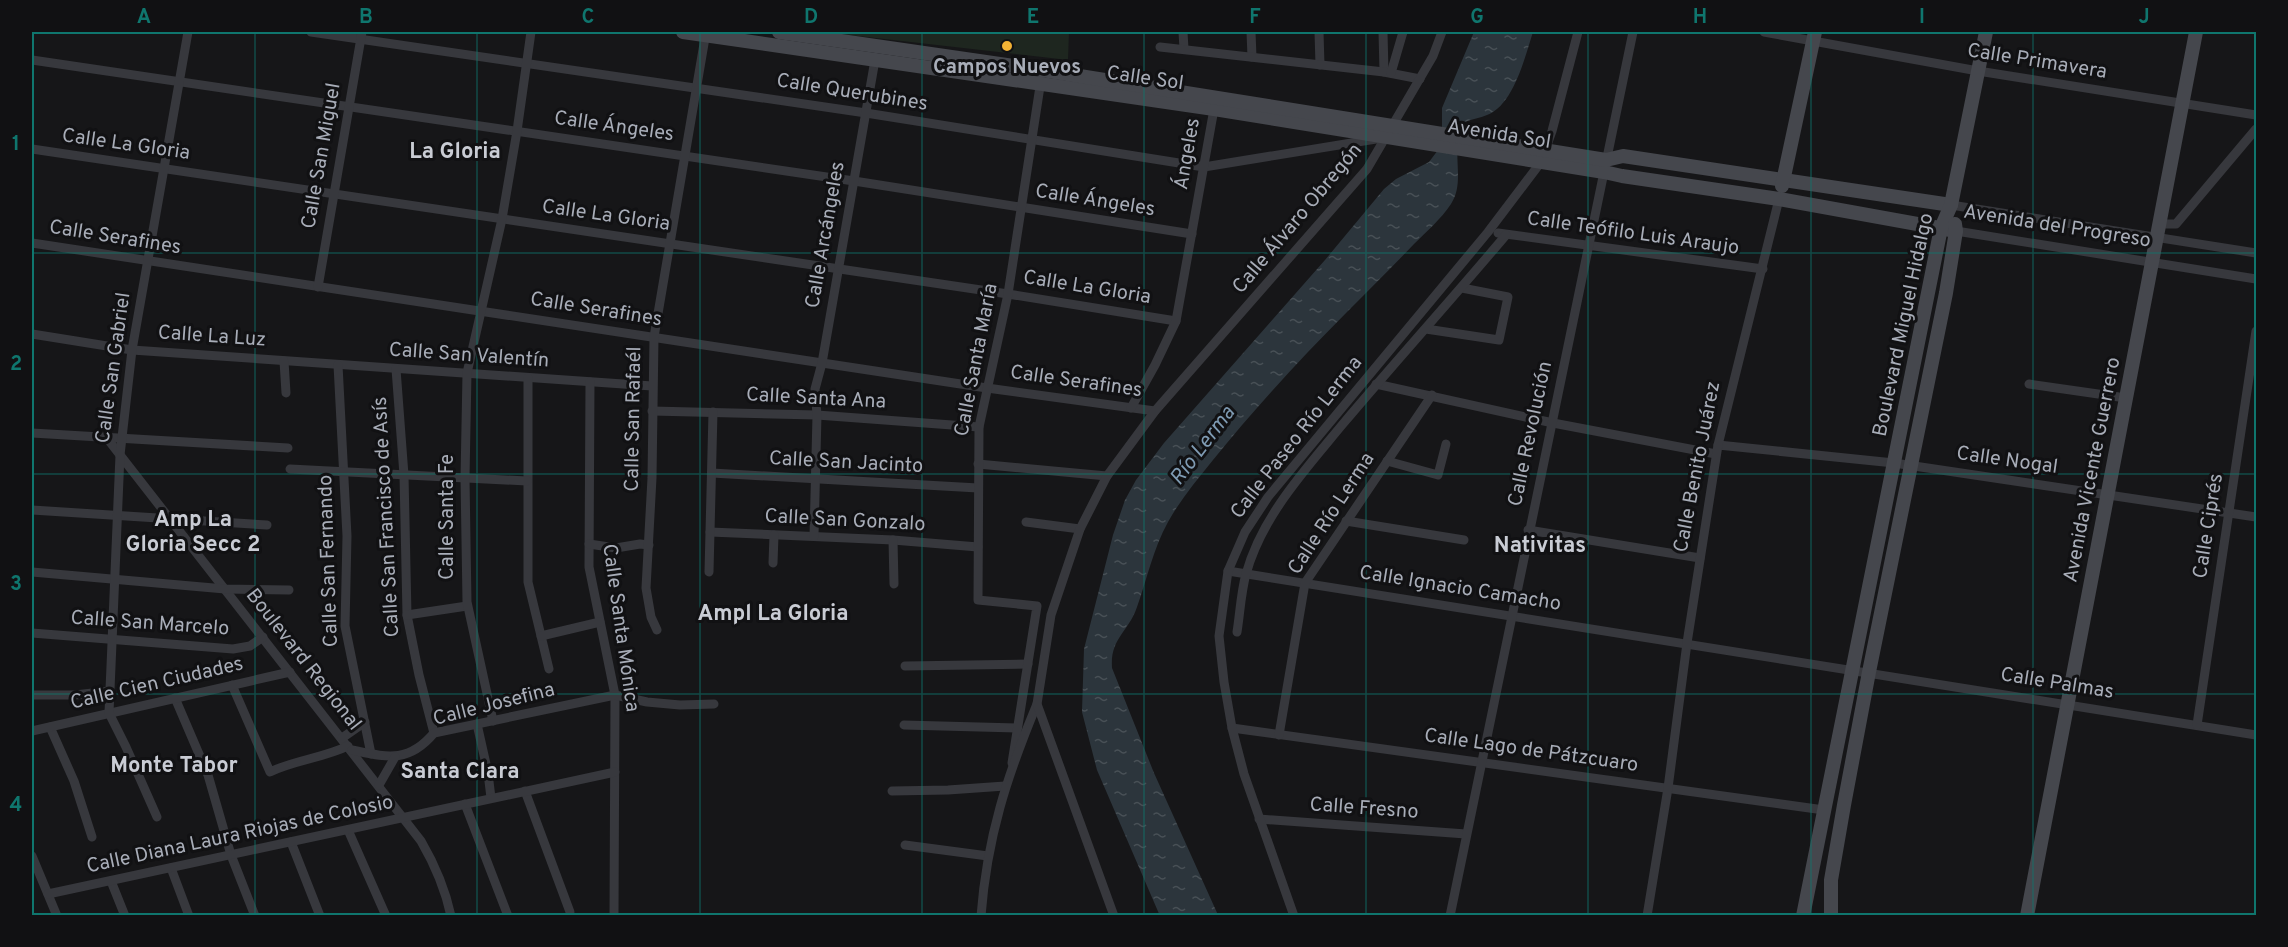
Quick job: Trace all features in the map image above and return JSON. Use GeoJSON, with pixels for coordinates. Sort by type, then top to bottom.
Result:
{"type":"FeatureCollection","features":[{"type":"Feature","properties":{"kind":"street","name":"Calle San Gabriel"},"geometry":{"type":"LineString","coordinates":[[109,713],[120,455],[132,350],[188,32]]}},
{"type":"Feature","properties":{"kind":"street","name":"Calle Querubines"},"geometry":{"type":"LineString","coordinates":[[311,32],[361,35],[527,63],[1032,138],[1204,166],[1397,132]]}},
{"type":"Feature","properties":{"kind":"street","name":"Calle Santa Fe"},"geometry":{"type":"LineString","coordinates":[[493,721],[467,606],[465,478],[467,373],[502,219],[531,32]]}},
{"type":"Feature","properties":{"kind":"street","name":"Calle Sol"},"geometry":{"type":"LineString","coordinates":[[683,32],[706,33],[1214,109],[1397,132]]}},
{"type":"Feature","properties":{"kind":"street","name":"Calle Sol"},"geometry":{"type":"LineString","coordinates":[[779,32],[1042,70],[1397,132]]}},
{"type":"Feature","properties":{"kind":"street"},"geometry":{"type":"LineString","coordinates":[[1183,32],[1184,49]]}},
{"type":"Feature","properties":{"kind":"street"},"geometry":{"type":"LineString","coordinates":[[1251,32],[1252,57]]}},
{"type":"Feature","properties":{"kind":"street"},"geometry":{"type":"LineString","coordinates":[[1319,32],[1320,65]]}},
{"type":"Feature","properties":{"kind":"street"},"geometry":{"type":"LineString","coordinates":[[1383,32],[1387,73]]}},
{"type":"Feature","properties":{"kind":"street"},"geometry":{"type":"LineString","coordinates":[[1387,73],[1403,32]]}},
{"type":"Feature","properties":{"kind":"street","name":"Calle Álvaro Obregón"},"geometry":{"type":"LineString","coordinates":[[1037,704],[1051,615],[1080,529],[1107,476],[1155,411],[1397,132],[1442,32]]}},
{"type":"Feature","properties":{"kind":"street","name":"Calle Paseo Río Lerma"},"geometry":{"type":"LineString","coordinates":[[1294,915],[1244,774],[1232,728],[1224,682],[1220,636],[1228,571],[1245,532],[1268,498],[1488,232],[1544,156],[1572,62],[1578,32]]}},
{"type":"Feature","properties":{"kind":"street","name":"Calle Revolución"},"geometry":{"type":"LineString","coordinates":[[1450,915],[1633,32]]}},
{"type":"Feature","properties":{"kind":"street","name":"Calle Primavera"},"geometry":{"type":"LineString","coordinates":[[1764,32],[1814,36],[1978,70],[2256,115]]}},
{"type":"Feature","properties":{"kind":"street"},"geometry":{"type":"LineString","coordinates":[[1950,205],[1986,32]]}},
{"type":"Feature","properties":{"kind":"street","name":"Avenida Vicente Guerrero"},"geometry":{"type":"LineString","coordinates":[[2028,915],[2196,32]]}},
{"type":"Feature","properties":{"kind":"street","name":"Calle San Rafaél"},"geometry":{"type":"LineString","coordinates":[[657,630],[651,617],[646,588],[654,337],[706,33]]}},
{"type":"Feature","properties":{"kind":"street","name":"Calle San Miguel"},"geometry":{"type":"LineString","coordinates":[[318,286],[361,35]]}},
{"type":"Feature","properties":{"kind":"street","name":"Calle Benito Juárez"},"geometry":{"type":"LineString","coordinates":[[1647,915],[1668,788],[1687,643],[1717,449],[1763,269],[1814,36]]}},
{"type":"Feature","properties":{"kind":"street"},"geometry":{"type":"LineString","coordinates":[[1160,47],[1387,73],[1420,79]]}},
{"type":"Feature","properties":{"kind":"street","name":"Calle Ángeles"},"geometry":{"type":"LineString","coordinates":[[32,60],[854,181],[1192,234]]}},
{"type":"Feature","properties":{"kind":"street","name":"Calle Arcángeles"},"geometry":{"type":"LineString","coordinates":[[814,536],[817,415],[815,388],[822,363],[875,60]]}},
{"type":"Feature","properties":{"kind":"street","name":"Calle Santa María"},"geometry":{"type":"LineString","coordinates":[[1028,664],[1037,606],[978,600],[978,464],[979,427],[1008,294],[1042,70]]}},
{"type":"Feature","properties":{"kind":"street","name":"Ángeles"},"geometry":{"type":"LineString","coordinates":[[1131,408],[1176,321],[1214,109]]}},
{"type":"Feature","properties":{"kind":"street"},"geometry":{"type":"LineString","coordinates":[[2158,231],[2176,224],[2256,129]]}},
{"type":"Feature","properties":{"kind":"street","name":"Avenida Sol"},"geometry":{"type":"LineString","coordinates":[[1397,132],[1605,166]]}},
{"type":"Feature","properties":{"kind":"street","name":"Calle La Gloria"},"geometry":{"type":"LineString","coordinates":[[32,149],[1176,321]]}},
{"type":"Feature","properties":{"kind":"street","name":"Avenida del Progreso"},"geometry":{"type":"LineString","coordinates":[[1605,166],[1623,156],[1950,205],[2158,231],[2256,253]]}},
{"type":"Feature","properties":{"kind":"street","name":"Avenida del Progreso"},"geometry":{"type":"LineString","coordinates":[[1605,166],[1622,176],[1779,199],[1956,231],[2256,279]]}},
{"type":"Feature","properties":{"kind":"street","name":"Boulevard Miguel Hidalgo"},"geometry":{"type":"LineString","coordinates":[[1803,915],[1941,228],[1950,205]]}},
{"type":"Feature","properties":{"kind":"street","name":"Boulevard Miguel Hidalgo"},"geometry":{"type":"LineString","coordinates":[[1831,915],[1831,880],[1869,672],[1956,231],[1950,205]]}},
{"type":"Feature","properties":{"kind":"street","name":"Calle Teófilo Luis Araujo"},"geometry":{"type":"LineString","coordinates":[[1462,288],[1502,234],[1763,269]]}},
{"type":"Feature","properties":{"kind":"street","name":"Calle Serafines"},"geometry":{"type":"LineString","coordinates":[[32,243],[987,388],[1155,411]]}},
{"type":"Feature","properties":{"kind":"street"},"geometry":{"type":"LineString","coordinates":[[1238,632],[1246,574],[1259,541],[1294,482],[1376,384],[1462,288],[1508,297],[1499,340],[1426,329]]}},
{"type":"Feature","properties":{"kind":"street","name":"Calle Ciprés"},"geometry":{"type":"LineString","coordinates":[[2197,725],[2256,331]]}},
{"type":"Feature","properties":{"kind":"street","name":"Calle La Luz"},"geometry":{"type":"LineString","coordinates":[[32,334],[132,350],[284,361]]}},
{"type":"Feature","properties":{"kind":"street"},"geometry":{"type":"LineString","coordinates":[[284,361],[286,393]]}},
{"type":"Feature","properties":{"kind":"street","name":"Calle San Valentín"},"geometry":{"type":"LineString","coordinates":[[284,361],[652,386]]}},
{"type":"Feature","properties":{"kind":"street","name":"Calle San Fernando"},"geometry":{"type":"LineString","coordinates":[[338,365],[347,536],[345,626],[371,754]]}},
{"type":"Feature","properties":{"kind":"street","name":"Calle San Francisco de Asís"},"geometry":{"type":"LineString","coordinates":[[396,369],[404,475],[407,615],[434,733]]}},
{"type":"Feature","properties":{"kind":"street"},"geometry":{"type":"LineString","coordinates":[[528,378],[528,582],[549,669]]}},
{"type":"Feature","properties":{"kind":"street","name":"Calle Santa Mónica"},"geometry":{"type":"LineString","coordinates":[[590,382],[589,567],[615,696],[614,915]]}},
{"type":"Feature","properties":{"kind":"street","name":"Calle Nogal"},"geometry":{"type":"LineString","coordinates":[[1376,384],[1553,423],[1717,449],[1910,465],[2256,517]]}},
{"type":"Feature","properties":{"kind":"street"},"geometry":{"type":"LineString","coordinates":[[2029,384],[2126,398]]}},
{"type":"Feature","properties":{"kind":"street","name":"Calle Río Lerma"},"geometry":{"type":"LineString","coordinates":[[1279,735],[1305,583],[1432,395]]}},
{"type":"Feature","properties":{"kind":"street","name":"Calle Santa Ana"},"geometry":{"type":"LineString","coordinates":[[652,411],[817,415],[979,427]]}},
{"type":"Feature","properties":{"kind":"street"},"geometry":{"type":"LineString","coordinates":[[709,572],[713,412]]}},
{"type":"Feature","properties":{"kind":"street"},"geometry":{"type":"LineString","coordinates":[[32,433],[288,448]]}},
{"type":"Feature","properties":{"kind":"street","name":"Boulevard Regional"},"geometry":{"type":"LineString","coordinates":[[106,437],[421,841],[446,892],[451,915]]}},
{"type":"Feature","properties":{"kind":"street"},"geometry":{"type":"LineString","coordinates":[[1387,461],[1438,475],[1446,444]]}},
{"type":"Feature","properties":{"kind":"street"},"geometry":{"type":"LineString","coordinates":[[978,464],[1107,476]]}},
{"type":"Feature","properties":{"kind":"street"},"geometry":{"type":"LineString","coordinates":[[290,469],[527,481]]}},
{"type":"Feature","properties":{"kind":"street","name":"Calle San Jacinto"},"geometry":{"type":"LineString","coordinates":[[712,473],[978,488]]}},
{"type":"Feature","properties":{"kind":"street"},"geometry":{"type":"LineString","coordinates":[[32,510],[267,525]]}},
{"type":"Feature","properties":{"kind":"street"},"geometry":{"type":"LineString","coordinates":[[1346,521],[1464,540]]}},
{"type":"Feature","properties":{"kind":"street"},"geometry":{"type":"LineString","coordinates":[[1026,522],[1080,529]]}},
{"type":"Feature","properties":{"kind":"street"},"geometry":{"type":"LineString","coordinates":[[1528,530],[1700,558]]}},
{"type":"Feature","properties":{"kind":"street","name":"Calle San Gonzalo"},"geometry":{"type":"LineString","coordinates":[[711,532],[893,540],[978,547]]}},
{"type":"Feature","properties":{"kind":"street"},"geometry":{"type":"LineString","coordinates":[[773,563],[774,535]]}},
{"type":"Feature","properties":{"kind":"street"},"geometry":{"type":"LineString","coordinates":[[893,540],[894,584]]}},
{"type":"Feature","properties":{"kind":"street"},"geometry":{"type":"LineString","coordinates":[[589,544],[616,548],[640,544],[649,545]]}},
{"type":"Feature","properties":{"kind":"street","name":"Calle Ignacio Camacho"},"geometry":{"type":"LineString","coordinates":[[1228,571],[1851,669]]}},
{"type":"Feature","properties":{"kind":"street"},"geometry":{"type":"LineString","coordinates":[[32,572],[225,589],[289,590]]}},
{"type":"Feature","properties":{"kind":"street"},"geometry":{"type":"LineString","coordinates":[[407,615],[467,606]]}},
{"type":"Feature","properties":{"kind":"street"},"geometry":{"type":"LineString","coordinates":[[541,636],[600,622]]}},
{"type":"Feature","properties":{"kind":"street","name":"Calle San Marcelo"},"geometry":{"type":"LineString","coordinates":[[32,633],[233,649],[250,645],[263,637]]}},
{"type":"Feature","properties":{"kind":"street"},"geometry":{"type":"LineString","coordinates":[[905,666],[1028,664],[1012,763]]}},
{"type":"Feature","properties":{"kind":"street","name":"Calle Palmas"},"geometry":{"type":"LineString","coordinates":[[1851,669],[2256,735]]}},
{"type":"Feature","properties":{"kind":"street","name":"Calle Cien Ciudades"},"geometry":{"type":"LineString","coordinates":[[32,731],[290,672]]}},
{"type":"Feature","properties":{"kind":"street"},"geometry":{"type":"LineString","coordinates":[[232,685],[270,772],[299,760],[332,753],[347,745],[364,723]]}},
{"type":"Feature","properties":{"kind":"street"},"geometry":{"type":"LineString","coordinates":[[32,695],[75,695],[110,691]]}},
{"type":"Feature","properties":{"kind":"street"},"geometry":{"type":"LineString","coordinates":[[615,696],[680,705],[714,704]]}},
{"type":"Feature","properties":{"kind":"street","name":"Calle Josefina"},"geometry":{"type":"LineString","coordinates":[[395,758],[417,750],[434,733],[615,696]]}},
{"type":"Feature","properties":{"kind":"street"},"geometry":{"type":"LineString","coordinates":[[175,698],[208,775],[231,855],[255,915]]}},
{"type":"Feature","properties":{"kind":"street"},"geometry":{"type":"LineString","coordinates":[[981,915],[988,856],[1005,786],[1012,763],[1037,704]]}},
{"type":"Feature","properties":{"kind":"street"},"geometry":{"type":"LineString","coordinates":[[1037,704],[1114,915]]}},
{"type":"Feature","properties":{"kind":"street"},"geometry":{"type":"LineString","coordinates":[[109,713],[135,765],[157,817]]}},
{"type":"Feature","properties":{"kind":"street"},"geometry":{"type":"LineString","coordinates":[[477,724],[491,798]]}},
{"type":"Feature","properties":{"kind":"street"},"geometry":{"type":"LineString","coordinates":[[904,725],[1017,728]]}},
{"type":"Feature","properties":{"kind":"street"},"geometry":{"type":"LineString","coordinates":[[50,727],[74,781],[92,837]]}},
{"type":"Feature","properties":{"kind":"street","name":"Calle Lago de Pátzcuaro"},"geometry":{"type":"LineString","coordinates":[[1232,728],[1824,810]]}},
{"type":"Feature","properties":{"kind":"street"},"geometry":{"type":"LineString","coordinates":[[347,745],[371,754],[395,758],[379,785]]}},
{"type":"Feature","properties":{"kind":"street","name":"Calle Diana Laura Riojas de Colosio"},"geometry":{"type":"LineString","coordinates":[[48,894],[615,772]]}},
{"type":"Feature","properties":{"kind":"street"},"geometry":{"type":"LineString","coordinates":[[892,791],[1005,786]]}},
{"type":"Feature","properties":{"kind":"street"},"geometry":{"type":"LineString","coordinates":[[525,791],[570,912]]}},
{"type":"Feature","properties":{"kind":"street"},"geometry":{"type":"LineString","coordinates":[[465,804],[508,915]]}},
{"type":"Feature","properties":{"kind":"street","name":"Calle Fresno"},"geometry":{"type":"LineString","coordinates":[[1259,819],[1466,834]]}},
{"type":"Feature","properties":{"kind":"street"},"geometry":{"type":"LineString","coordinates":[[348,830],[386,915]]}},
{"type":"Feature","properties":{"kind":"street"},"geometry":{"type":"LineString","coordinates":[[291,842],[320,915]]}},
{"type":"Feature","properties":{"kind":"street"},"geometry":{"type":"LineString","coordinates":[[904,845],[988,856]]}},
{"type":"Feature","properties":{"kind":"street"},"geometry":{"type":"LineString","coordinates":[[32,856],[57,915]]}},
{"type":"Feature","properties":{"kind":"street"},"geometry":{"type":"LineString","coordinates":[[171,868],[189,915]]}},
{"type":"Feature","properties":{"kind":"street"},"geometry":{"type":"LineString","coordinates":[[1810,877],[1831,880]]}},
{"type":"Feature","properties":{"kind":"street"},"geometry":{"type":"LineString","coordinates":[[111,881],[125,915]]}},
{"type":"Feature","properties":{"kind":"shaded area","name":"Campos Nuevos"},"geometry":{"type":"Polygon","coordinates":[[[823,32],[1069,32],[1068,60],[823,32]]]}},
{"type":"Feature","properties":{"kind":"water","name":"Río Lerma"},"geometry":{"type":"Polygon","coordinates":[[[1474,32],[1533,32],[1517,79],[1504,101],[1496,110],[1487,115],[1465,122],[1460,132],[1457,153],[1458,185],[1451,204],[1443,215],[1278,384],[1189,490],[1163,532],[1137,607],[1114,649],[1112,668],[1154,773],[1218,915],[1160,916],[1097,770],[1082,712],[1084,649],[1113,535],[1125,500],[1136,480],[1164,443],[1325,260],[1384,189],[1396,179],[1429,162],[1438,150],[1442,136],[1442,108],[1474,32]]]}},
{"type":"Feature","properties":{"kind":"place","name":"Campos Nuevos"},"geometry":{"type":"Point","coordinates":[1007,46]}},
{"type":"Feature","properties":{"kind":"district","name":"La Gloria"},"geometry":{"type":"Point","coordinates":[455,152]}},
{"type":"Feature","properties":{"kind":"district","name":"Amp La Gloria Secc 2"},"geometry":{"type":"Point","coordinates":[193,532]}},
{"type":"Feature","properties":{"kind":"district","name":"Nativitas"},"geometry":{"type":"Point","coordinates":[1540,546]}},
{"type":"Feature","properties":{"kind":"district","name":"Ampl La Gloria"},"geometry":{"type":"Point","coordinates":[773,614]}},
{"type":"Feature","properties":{"kind":"district","name":"Monte Tabor"},"geometry":{"type":"Point","coordinates":[174,766]}},
{"type":"Feature","properties":{"kind":"district","name":"Santa Clara"},"geometry":{"type":"Point","coordinates":[460,772]}}]}
